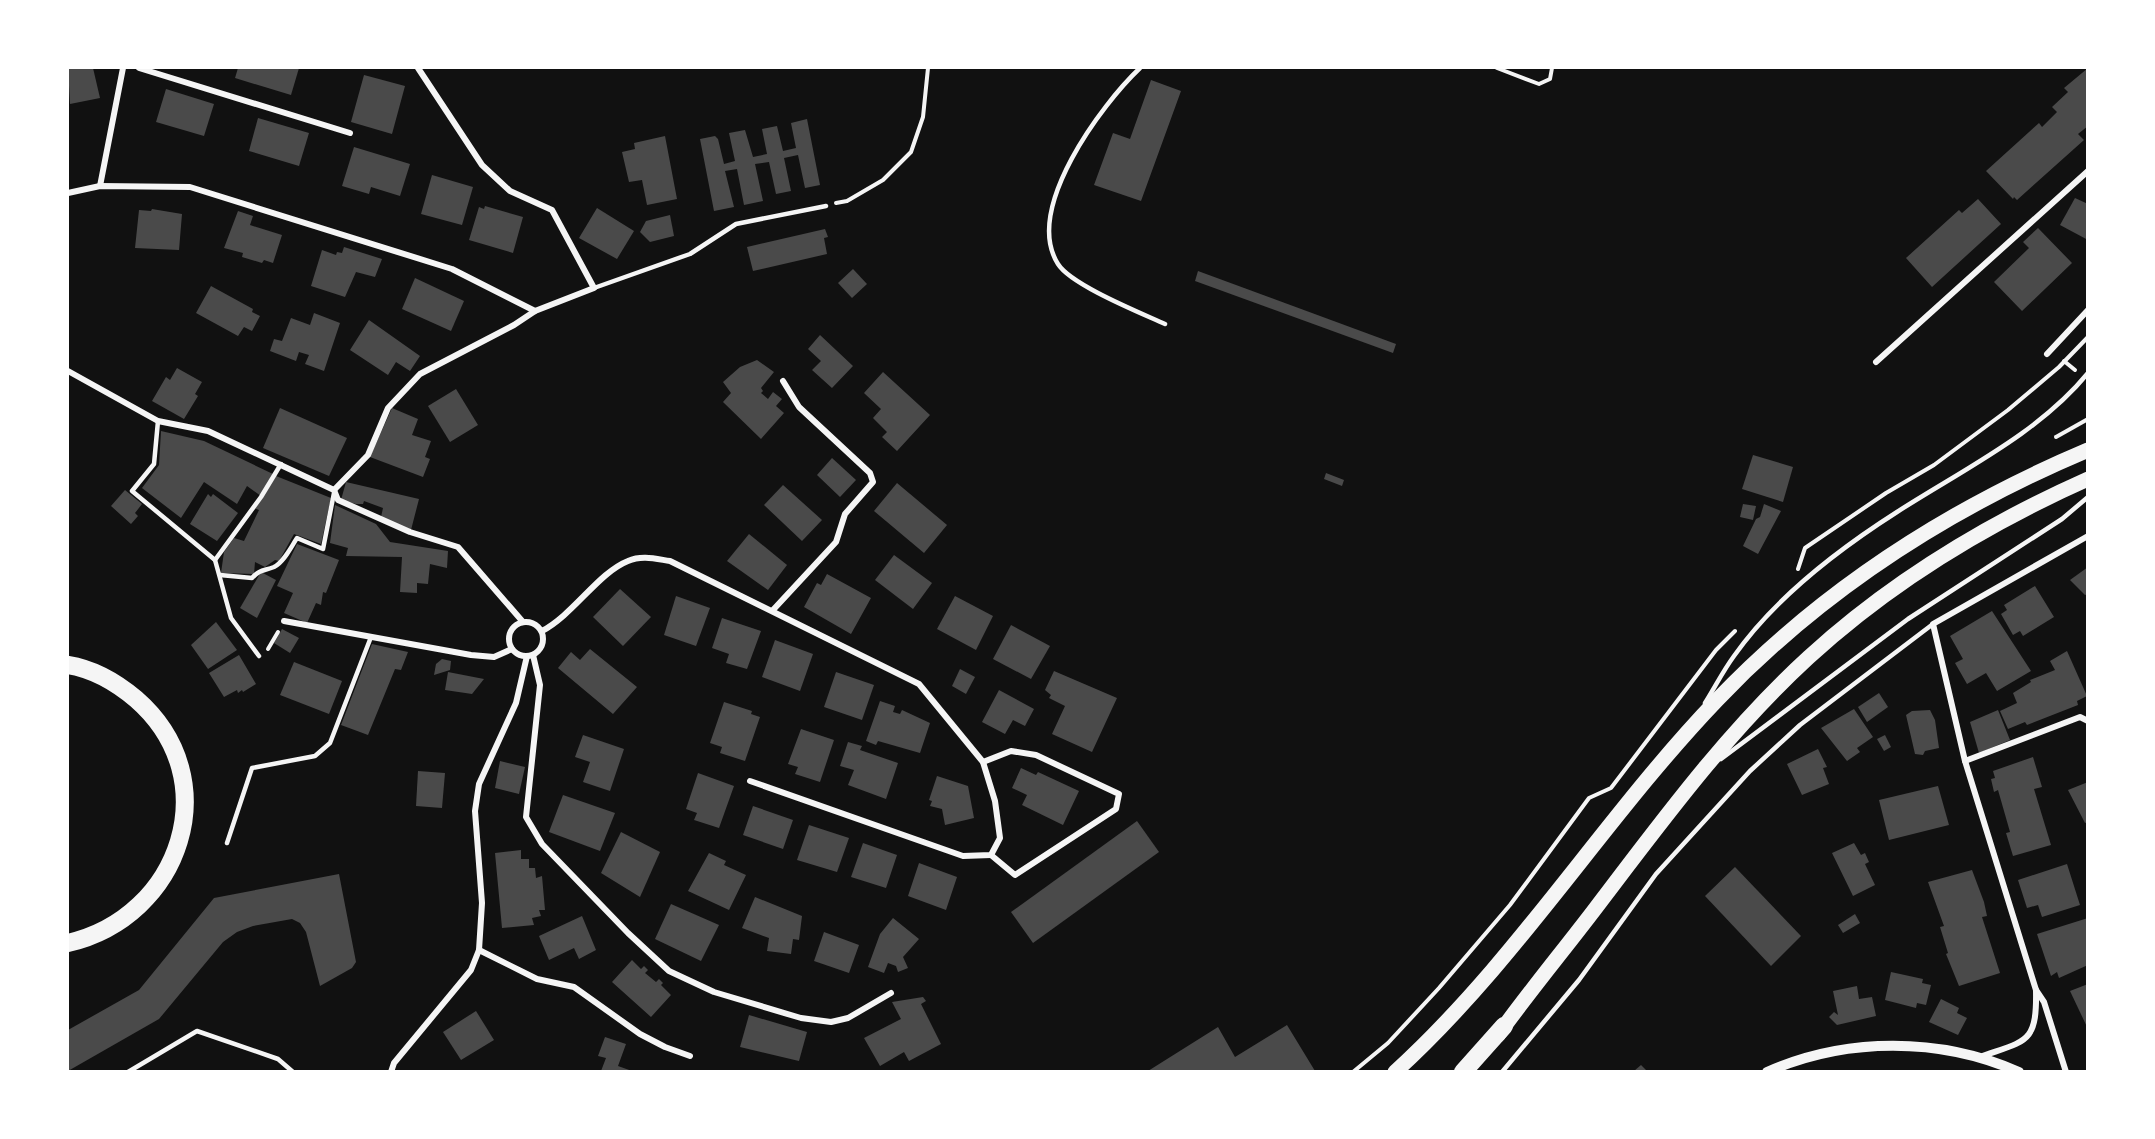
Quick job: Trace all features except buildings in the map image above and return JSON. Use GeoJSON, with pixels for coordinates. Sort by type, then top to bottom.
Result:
{"type":"FeatureCollection","features":[{"type":"Feature","properties":{"kind":"highway"},"geometry":{"type":"LineString","coordinates":[[68,665],[99,675],[123,688],[144,706],[162,729],[177,761],[184,802],[180,838],[167,872],[157,888],[116,925],[68,943]]}},
{"type":"Feature","properties":{"kind":"highway"},"geometry":{"type":"LineString","coordinates":[[1463,1071],[1507,1023]]}},
{"type":"Feature","properties":{"kind":"main road"},"geometry":{"type":"LineString","coordinates":[[1395,1071],[1462,1004],[1502,959],[1686,735],[1756,662],[1841,589],[1887,556],[1983,499],[2088,450]]}},
{"type":"Feature","properties":{"kind":"main road"},"geometry":{"type":"LineString","coordinates":[[1471,1071],[1697,776],[1768,697],[1848,623],[1946,553],[2037,502],[2088,479]]}},
{"type":"Feature","properties":{"kind":"street"},"geometry":{"type":"LineString","coordinates":[[100,186],[123,68]]}},
{"type":"Feature","properties":{"kind":"street"},"geometry":{"type":"LineString","coordinates":[[139,68],[350,133]]}},
{"type":"Feature","properties":{"kind":"street"},"geometry":{"type":"LineString","coordinates":[[334,490],[369,455],[388,408],[420,374],[514,325],[535,311],[594,288],[552,210],[510,191],[482,165],[418,68]]}},
{"type":"Feature","properties":{"kind":"street"},"geometry":{"type":"LineString","coordinates":[[1876,362],[2088,171]]}},
{"type":"Feature","properties":{"kind":"street"},"geometry":{"type":"LineString","coordinates":[[68,193],[100,186],[190,187],[452,269],[535,311]]}},
{"type":"Feature","properties":{"kind":"street"},"geometry":{"type":"LineString","coordinates":[[2047,354],[2088,310]]}},
{"type":"Feature","properties":{"kind":"street"},"geometry":{"type":"LineString","coordinates":[[68,371],[158,421],[208,431],[334,490],[338,500],[410,532],[458,547],[523,622]]}},
{"type":"Feature","properties":{"kind":"street"},"geometry":{"type":"LineString","coordinates":[[774,610],[836,542],[846,514],[873,482],[870,473],[800,407],[783,381]]}},
{"type":"Feature","properties":{"kind":"street"},"geometry":{"type":"LineString","coordinates":[[2066,1071],[2044,1002],[2036,990],[1965,761],[1933,624],[2088,536]]}},
{"type":"Feature","properties":{"kind":"street"},"geometry":{"type":"LineString","coordinates":[[542,631],[558,622],[614,570],[629,560],[645,557],[670,561],[774,610],[919,684],[983,762],[995,801],[1000,838],[991,855]]}},
{"type":"Feature","properties":{"kind":"street"},"geometry":{"type":"LineString","coordinates":[[284,621],[471,656],[494,657],[512,649],[530,655]]}},
{"type":"Feature","properties":{"kind":"street"},"geometry":{"type":"LineString","coordinates":[[391,1071],[394,1063],[471,970],[479,950],[482,903],[475,811],[479,784],[516,703],[530,655],[541,647],[542,631],[534,623],[523,622],[510,632],[512,649]]}},
{"type":"Feature","properties":{"kind":"street"},"geometry":{"type":"LineString","coordinates":[[530,655],[540,685],[526,817],[549,853],[628,933],[669,971],[714,992],[801,1018],[831,1022],[848,1018],[891,993]]}},
{"type":"Feature","properties":{"kind":"street"},"geometry":{"type":"LineString","coordinates":[[1965,761],[2080,717],[2088,722]]}},
{"type":"Feature","properties":{"kind":"street"},"geometry":{"type":"LineString","coordinates":[[750,781],[963,856],[991,855],[1015,875],[1116,808],[1119,794],[1036,755],[1011,751],[983,762]]}},
{"type":"Feature","properties":{"kind":"street"},"geometry":{"type":"LineString","coordinates":[[479,950],[537,979],[574,987],[640,1034],[664,1047],[690,1056]]}},
{"type":"Feature","properties":{"kind":"street"},"geometry":{"type":"LineString","coordinates":[[1980,1057],[2023,1041],[2033,1031],[2036,1016],[2036,990]]}},
{"type":"Feature","properties":{"kind":"street"},"geometry":{"type":"LineString","coordinates":[[1767,1071],[1800,1059],[1872,1044],[1911,1046],[1980,1057],[2019,1071]]}},
{"type":"Feature","properties":{"kind":"lane"},"geometry":{"type":"LineString","coordinates":[[1140,68],[1105,105],[1072,160],[1053,205],[1050,239],[1059,266],[1070,275],[1117,303],[1166,324]]}},
{"type":"Feature","properties":{"kind":"lane"},"geometry":{"type":"LineString","coordinates":[[594,288],[690,254],[736,224],[826,206]]}},
{"type":"Feature","properties":{"kind":"lane"},"geometry":{"type":"LineString","coordinates":[[1686,735],[1734,656],[1780,603],[1855,540],[2010,441],[2043,416],[2088,373]]}},
{"type":"Feature","properties":{"kind":"lane"},"geometry":{"type":"LineString","coordinates":[[158,421],[154,464],[132,491],[214,560],[231,618],[259,656]]}},
{"type":"Feature","properties":{"kind":"lane"},"geometry":{"type":"LineString","coordinates":[[214,560],[261,497],[280,464]]}},
{"type":"Feature","properties":{"kind":"lane"},"geometry":{"type":"LineString","coordinates":[[220,575],[252,578],[260,569],[274,567],[281,561],[297,538],[323,549],[334,490]]}},
{"type":"Feature","properties":{"kind":"lane"},"geometry":{"type":"LineString","coordinates":[[1697,776],[1863,652],[1951,591],[2062,519],[2088,497]]}},
{"type":"Feature","properties":{"kind":"lane"},"geometry":{"type":"LineString","coordinates":[[1502,1071],[1580,980],[1656,874],[1741,779],[1800,725],[1933,624]]}},
{"type":"Feature","properties":{"kind":"lane"},"geometry":{"type":"LineString","coordinates":[[227,843],[252,768],[315,756],[330,743],[371,637]]}},
{"type":"Feature","properties":{"kind":"lane"},"geometry":{"type":"LineString","coordinates":[[128,1071],[138,1069],[197,1031],[278,1059],[293,1071]]}},
{"type":"Feature","properties":{"kind":"path"},"geometry":{"type":"LineString","coordinates":[[826,206],[847,201],[883,180],[911,152],[923,117],[928,68]]}},
{"type":"Feature","properties":{"kind":"path"},"geometry":{"type":"LineString","coordinates":[[1497,68],[1539,84],[1550,80],[1552,68]]}},
{"type":"Feature","properties":{"kind":"path"},"geometry":{"type":"LineString","coordinates":[[1790,577],[1799,568],[1805,548],[1886,493],[1934,465],[2008,410],[2088,338]]}},
{"type":"Feature","properties":{"kind":"path"},"geometry":{"type":"LineString","coordinates":[[2064,361],[2075,370]]}},
{"type":"Feature","properties":{"kind":"path"},"geometry":{"type":"LineString","coordinates":[[2056,437],[2088,419]]}},
{"type":"Feature","properties":{"kind":"path"},"geometry":{"type":"LineString","coordinates":[[259,656],[264,655],[284,621]]}},
{"type":"Feature","properties":{"kind":"path"},"geometry":{"type":"LineString","coordinates":[[1353,1071],[1388,1043],[1446,980],[1510,905],[1589,798],[1611,788],[1716,650],[1741,625]]}}]}
